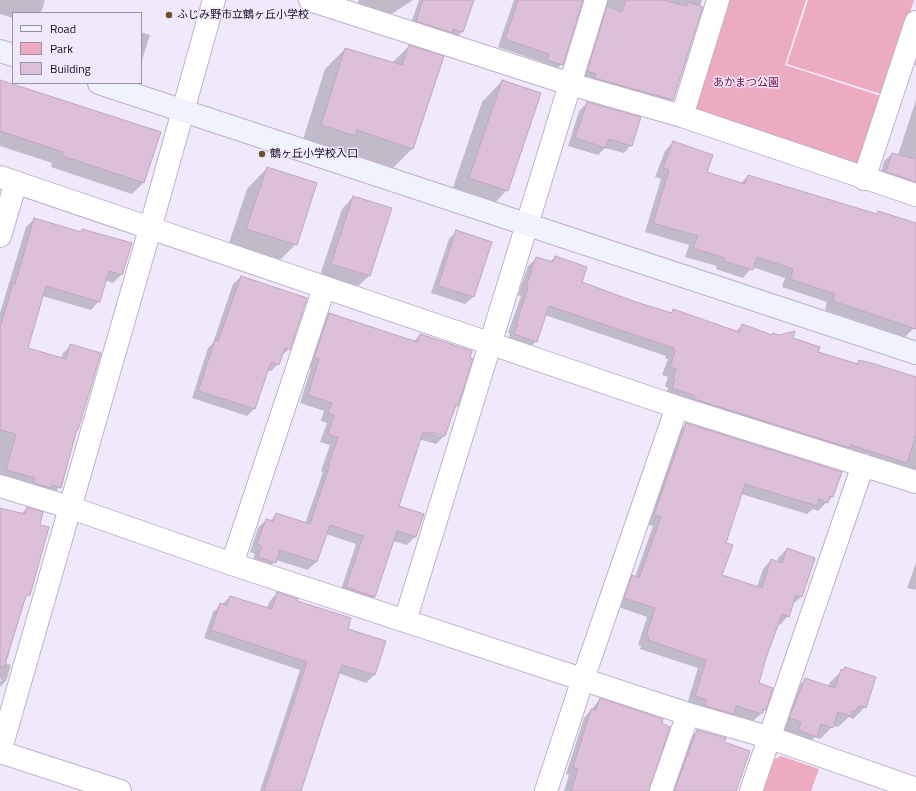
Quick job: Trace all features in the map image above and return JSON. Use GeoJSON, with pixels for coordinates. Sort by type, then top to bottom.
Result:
{"type":"FeatureCollection","features":[{"type":"Feature","properties":{"kind":"street"},"geometry":{"type":"LineString","coordinates":[[120,791],[0,752],[214,0]]}},
{"type":"Feature","properties":{"kind":"street"},"geometry":{"type":"LineString","coordinates":[[310,0],[570,84],[682,116],[864,179],[916,195]]}},
{"type":"Feature","properties":{"kind":"street"},"geometry":{"type":"LineString","coordinates":[[405,621],[596,0]]}},
{"type":"Feature","properties":{"kind":"street"},"geometry":{"type":"LineString","coordinates":[[682,116],[718,0]]}},
{"type":"Feature","properties":{"kind":"street"},"geometry":{"type":"LineString","coordinates":[[864,179],[916,22]]}},
{"type":"Feature","properties":{"kind":"street"},"geometry":{"type":"LineString","coordinates":[[0,51],[12,55]]}},
{"type":"Feature","properties":{"kind":"street"},"geometry":{"type":"LineString","coordinates":[[102,84],[916,353]]}},
{"type":"Feature","properties":{"kind":"street"},"geometry":{"type":"LineString","coordinates":[[0,236],[8,179],[324,288],[491,342],[677,407],[916,482]]}},
{"type":"Feature","properties":{"kind":"street"},"geometry":{"type":"LineString","coordinates":[[232,564],[324,288]]}},
{"type":"Feature","properties":{"kind":"street"},"geometry":{"type":"LineString","coordinates":[[546,791],[677,407]]}},
{"type":"Feature","properties":{"kind":"street"},"geometry":{"type":"LineString","coordinates":[[751,791],[768,737],[862,465]]}},
{"type":"Feature","properties":{"kind":"street"},"geometry":{"type":"LineString","coordinates":[[0,486],[70,507],[232,564],[688,714],[768,737],[916,789]]}},
{"type":"Feature","properties":{"kind":"street"},"geometry":{"type":"LineString","coordinates":[[661,791],[688,714]]}},
{"type":"Feature","properties":{"kind":"green space","name":"あかまつ公園"},"geometry":{"type":"Polygon","coordinates":[[[727,0],[806,0],[785,65],[884,97],[863,165],[856,166],[697,113],[693,107],[727,0]]]}},
{"type":"Feature","properties":{"kind":"green space"},"geometry":{"type":"Polygon","coordinates":[[[808,0],[914,0],[884,95],[787,64],[808,0]]]}},
{"type":"Feature","properties":{"kind":"green space"},"geometry":{"type":"Polygon","coordinates":[[[781,756],[819,769],[811,791],[763,791],[773,760],[781,756]]]}},
{"type":"Feature","properties":{"kind":"building"},"geometry":{"type":"Polygon","coordinates":[[[423,0],[474,0],[463,32],[453,29],[452,33],[416,21],[423,0]]]}},
{"type":"Feature","properties":{"kind":"building"},"geometry":{"type":"Polygon","coordinates":[[[518,0],[583,0],[563,65],[547,60],[549,54],[505,39],[518,0]]]}},
{"type":"Feature","properties":{"kind":"building"},"geometry":{"type":"Polygon","coordinates":[[[626,0],[662,0],[687,6],[688,2],[703,7],[673,100],[594,78],[596,74],[587,71],[607,6],[622,12],[626,0]]]}},
{"type":"Feature","properties":{"kind":"building"},"geometry":{"type":"Polygon","coordinates":[[[409,45],[444,56],[413,149],[357,130],[355,136],[321,125],[345,48],[402,65],[409,45]]]}},
{"type":"Feature","properties":{"kind":"building"},"geometry":{"type":"Polygon","coordinates":[[[0,80],[161,132],[144,183],[62,156],[63,152],[0,131],[0,80]]]}},
{"type":"Feature","properties":{"kind":"building"},"geometry":{"type":"Polygon","coordinates":[[[502,80],[541,93],[508,191],[469,178],[502,80]]]}},
{"type":"Feature","properties":{"kind":"building"},"geometry":{"type":"Polygon","coordinates":[[[587,102],[641,117],[632,146],[609,139],[606,148],[575,138],[587,102]]]}},
{"type":"Feature","properties":{"kind":"building"},"geometry":{"type":"Polygon","coordinates":[[[673,141],[713,155],[707,172],[745,184],[748,175],[877,214],[878,211],[916,223],[916,329],[833,301],[835,294],[790,279],[793,269],[757,257],[753,270],[724,261],[725,258],[693,248],[698,236],[653,223],[669,170],[663,168],[673,141]]]}},
{"type":"Feature","properties":{"kind":"building"},"geometry":{"type":"Polygon","coordinates":[[[892,153],[916,159],[916,182],[886,172],[892,153]]]}},
{"type":"Feature","properties":{"kind":"building"},"geometry":{"type":"Polygon","coordinates":[[[267,167],[317,183],[297,245],[246,229],[267,167]]]}},
{"type":"Feature","properties":{"kind":"building"},"geometry":{"type":"Polygon","coordinates":[[[353,196],[392,208],[370,276],[331,264],[353,196]]]}},
{"type":"Feature","properties":{"kind":"building"},"geometry":{"type":"Polygon","coordinates":[[[34,218],[81,232],[82,229],[132,243],[122,275],[109,271],[100,302],[46,286],[28,348],[66,359],[70,344],[101,353],[78,430],[77,429],[61,488],[52,485],[51,488],[33,483],[35,478],[6,470],[16,434],[0,430],[0,328],[13,283],[15,284],[34,218]]]}},
{"type":"Feature","properties":{"kind":"building"},"geometry":{"type":"Polygon","coordinates":[[[456,230],[492,242],[474,297],[438,286],[456,230]]]}},
{"type":"Feature","properties":{"kind":"building"},"geometry":{"type":"Polygon","coordinates":[[[555,256],[587,267],[582,282],[636,302],[672,313],[673,309],[739,332],[742,324],[772,335],[773,333],[779,335],[795,331],[793,338],[820,347],[818,352],[858,364],[859,360],[875,364],[916,377],[916,435],[907,463],[851,445],[850,448],[694,399],[695,396],[672,388],[676,369],[670,367],[675,351],[673,350],[674,348],[549,306],[537,342],[514,334],[518,325],[516,324],[528,288],[526,287],[536,257],[553,262],[555,256]]]}},
{"type":"Feature","properties":{"kind":"building"},"geometry":{"type":"Polygon","coordinates":[[[241,276],[307,298],[290,350],[285,348],[279,365],[271,362],[255,409],[198,391],[215,340],[218,341],[241,276]]]}},
{"type":"Feature","properties":{"kind":"building"},"geometry":{"type":"Polygon","coordinates":[[[329,313],[417,342],[420,334],[472,351],[470,358],[473,359],[458,406],[456,405],[445,436],[430,432],[429,434],[423,432],[399,506],[424,514],[416,537],[397,531],[375,597],[346,587],[363,536],[330,525],[317,562],[280,550],[276,563],[258,557],[262,546],[257,544],[266,519],[273,521],[276,513],[310,524],[338,437],[328,434],[334,415],[328,413],[332,403],[308,395],[319,359],[314,358],[329,313]]]}},
{"type":"Feature","properties":{"kind":"building"},"geometry":{"type":"Polygon","coordinates":[[[686,423],[842,472],[833,497],[830,496],[828,503],[819,499],[817,506],[745,484],[726,543],[733,545],[722,575],[762,588],[771,559],[782,563],[787,548],[815,558],[802,597],[796,595],[789,617],[782,614],[766,658],[759,683],[773,688],[766,710],[763,709],[762,714],[736,706],[734,714],[705,706],[707,700],[695,696],[706,660],[648,640],[649,637],[646,636],[655,608],[624,598],[632,575],[639,578],[661,517],[654,515],[686,423]]]}},
{"type":"Feature","properties":{"kind":"building"},"geometry":{"type":"Polygon","coordinates":[[[27,507],[43,512],[40,525],[49,527],[30,595],[26,596],[4,667],[0,666],[0,508],[25,514],[27,507]]]}},
{"type":"Feature","properties":{"kind":"building"},"geometry":{"type":"Polygon","coordinates":[[[277,592],[298,599],[297,601],[351,618],[348,629],[386,641],[375,675],[342,665],[301,791],[264,791],[307,662],[211,630],[220,603],[227,606],[230,596],[272,609],[277,592]]]}},
{"type":"Feature","properties":{"kind":"building"},"geometry":{"type":"Polygon","coordinates":[[[845,667],[876,677],[866,708],[860,705],[859,708],[857,707],[855,712],[852,711],[850,716],[838,712],[833,728],[821,724],[817,737],[798,730],[801,722],[789,718],[805,678],[835,688],[841,669],[844,670],[845,667]]]}},
{"type":"Feature","properties":{"kind":"building"},"geometry":{"type":"Polygon","coordinates":[[[600,698],[663,719],[662,723],[670,727],[649,791],[571,791],[578,769],[573,767],[591,709],[596,710],[600,698]]]}},
{"type":"Feature","properties":{"kind":"building"},"geometry":{"type":"Polygon","coordinates":[[[697,730],[726,738],[724,742],[750,751],[736,791],[674,791],[697,730]]]}},
{"type":"Feature","properties":{"kind":"place","name":"ふじみ野市立鶴ヶ丘小学校"},"geometry":{"type":"Point","coordinates":[169,15]}},
{"type":"Feature","properties":{"kind":"place","name":"鶴ヶ丘小学校入口"},"geometry":{"type":"Point","coordinates":[262,154]}}]}
